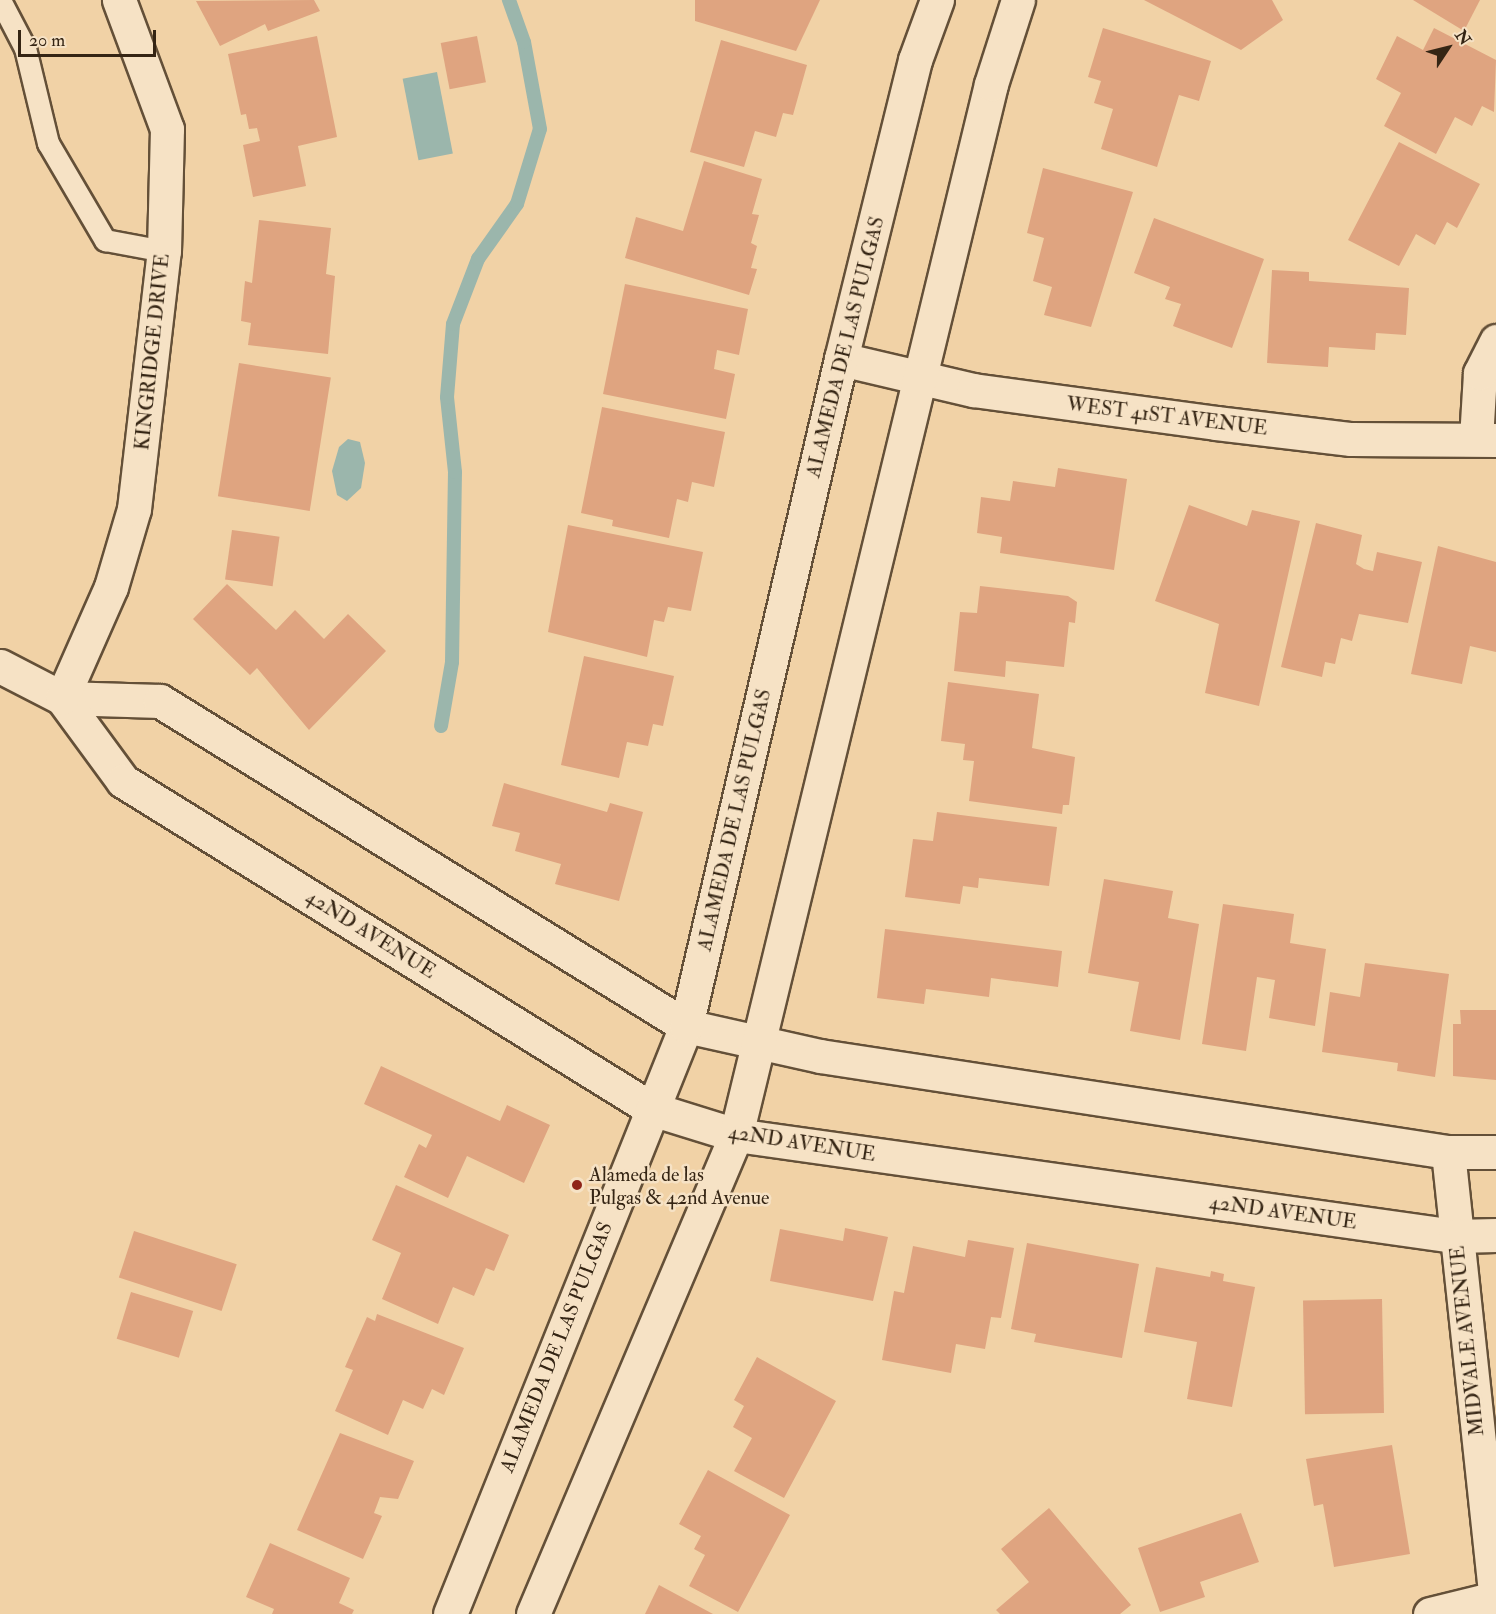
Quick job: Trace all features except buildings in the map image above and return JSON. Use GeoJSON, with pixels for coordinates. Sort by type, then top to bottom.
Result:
{"type":"FeatureCollection","features":[{"type":"Feature","properties":{"kind":"street","name":"KINGRIDGE DRIVE"},"geometry":{"type":"LineString","coordinates":[[62,698],[111,587],[134,509],[164,252],[167,129],[119,0]]}},
{"type":"Feature","properties":{"kind":"street","name":"ALAMEDA DE LAS PULGAS"},"geometry":{"type":"LineString","coordinates":[[450,1614],[686,1026],[841,359],[915,60],[937,0]]}},
{"type":"Feature","properties":{"kind":"street"},"geometry":{"type":"LineString","coordinates":[[533,1614],[735,1135],[761,1046],[991,84],[1018,0]]}},
{"type":"Feature","properties":{"kind":"street"},"geometry":{"type":"LineString","coordinates":[[1486,439],[1480,373],[1496,341]]}},
{"type":"Feature","properties":{"kind":"street","name":"WEST 41ST AVENUE"},"geometry":{"type":"LineString","coordinates":[[841,359],[922,380],[1351,439],[1486,439]]}},
{"type":"Feature","properties":{"kind":"street","name":"42ND AVENUE"},"geometry":{"type":"LineString","coordinates":[[0,666],[62,698],[160,701],[686,1026],[761,1046],[1448,1152],[1496,1152]]}},
{"type":"Feature","properties":{"kind":"street","name":"42ND AVENUE"},"geometry":{"type":"LineString","coordinates":[[62,698],[123,781],[652,1109],[735,1135],[1455,1236],[1496,1234]]}},
{"type":"Feature","properties":{"kind":"street","name":"MIDVALE AVENUE"},"geometry":{"type":"LineString","coordinates":[[1448,1152],[1455,1236],[1496,1599]]}},
{"type":"Feature","properties":{"kind":"street"},"geometry":{"type":"LineString","coordinates":[[1430,1614],[1496,1599]]}},
{"type":"Feature","properties":{"kind":"lane"},"geometry":{"type":"LineString","coordinates":[[0,0],[25,48],[48,143],[105,240],[164,252]]}},
{"type":"Feature","properties":{"kind":"shaded area"},"geometry":{"type":"Polygon","coordinates":[[[437,72],[453,153],[418,160],[403,79],[437,72]]]}},
{"type":"Feature","properties":{"kind":"shaded area"},"geometry":{"type":"Polygon","coordinates":[[[348,439],[360,442],[365,463],[361,488],[347,501],[337,495],[332,471],[339,447],[348,439]]]}},
{"type":"Feature","properties":{"kind":"waterway"},"geometry":{"type":"LineString","coordinates":[[441,726],[452,662],[455,472],[447,397],[453,324],[478,259],[517,204],[540,129],[524,42],[509,0]]}},
{"type":"Feature","properties":{"kind":"place","name":"Alameda de las Pulgas & 42nd Avenue"},"geometry":{"type":"Point","coordinates":[577,1185]}}]}
